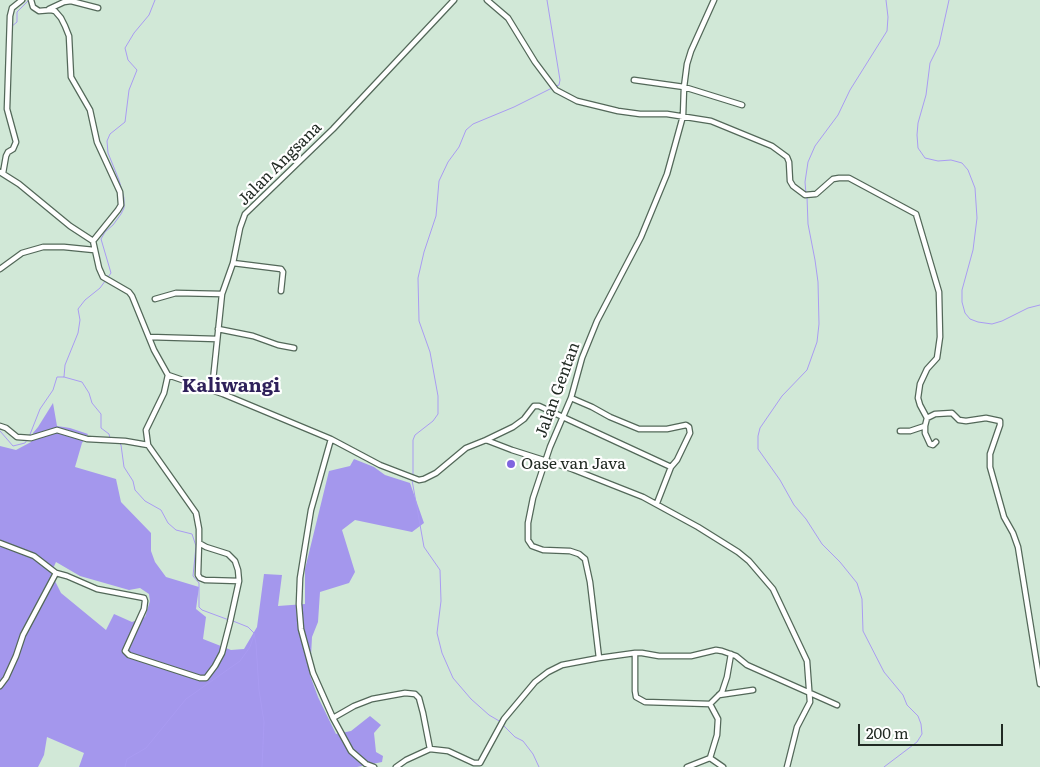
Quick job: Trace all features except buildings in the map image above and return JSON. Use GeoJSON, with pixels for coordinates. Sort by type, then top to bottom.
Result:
{"type":"FeatureCollection","features":[{"type":"Feature","properties":{"kind":"street"},"geometry":{"type":"LineString","coordinates":[[22,0],[12,8],[10,16],[6,97],[7,109],[16,142],[13,149],[6,156],[2,173],[70,226],[94,240]]}},
{"type":"Feature","properties":{"kind":"street"},"geometry":{"type":"LineString","coordinates":[[31,0],[33,7],[39,11],[55,11],[65,26],[69,36],[71,77],[90,110],[98,142],[121,199],[118,210],[94,240],[94,250],[99,268],[103,277],[130,293],[168,375],[164,393],[146,430],[148,445],[196,513],[199,530],[198,575],[200,578],[204,580],[240,581]]}},
{"type":"Feature","properties":{"kind":"street","name":"Jalan Angsana"},"geometry":{"type":"LineString","coordinates":[[212,390],[222,294],[233,263],[240,228],[245,214],[333,129],[454,0]]}},
{"type":"Feature","properties":{"kind":"street"},"geometry":{"type":"LineString","coordinates":[[488,0],[508,18],[535,62],[554,87],[577,101],[618,111],[683,116],[710,121],[772,146],[787,156],[790,181],[793,186],[805,195],[816,194],[833,179],[849,178],[879,196],[911,211],[918,218],[940,292],[940,337],[937,358],[926,369],[920,384],[918,398],[927,418],[925,433],[930,444],[932,445],[936,442]]}},
{"type":"Feature","properties":{"kind":"street","name":"Jalan Gentan"},"geometry":{"type":"LineString","coordinates":[[599,658],[590,582],[585,559],[579,554],[570,551],[543,550],[532,546],[528,540],[528,523],[545,460],[571,398],[582,358],[594,328],[641,237],[667,174],[683,116],[684,87],[691,51],[714,0]]}},
{"type":"Feature","properties":{"kind":"street"},"geometry":{"type":"LineString","coordinates":[[45,11],[59,3],[71,1],[98,8]]}},
{"type":"Feature","properties":{"kind":"street"},"geometry":{"type":"LineString","coordinates":[[634,80],[684,87],[742,105]]}},
{"type":"Feature","properties":{"kind":"street"},"geometry":{"type":"LineString","coordinates":[[0,269],[22,253],[43,247],[94,250]]}},
{"type":"Feature","properties":{"kind":"street"},"geometry":{"type":"LineString","coordinates":[[233,263],[282,269],[280,291]]}},
{"type":"Feature","properties":{"kind":"street"},"geometry":{"type":"LineString","coordinates":[[156,299],[176,293],[222,294]]}},
{"type":"Feature","properties":{"kind":"street"},"geometry":{"type":"LineString","coordinates":[[218,329],[253,336],[278,345],[294,348]]}},
{"type":"Feature","properties":{"kind":"street"},"geometry":{"type":"LineString","coordinates":[[149,337],[217,338]]}},
{"type":"Feature","properties":{"kind":"street"},"geometry":{"type":"LineString","coordinates":[[168,375],[212,390],[331,439],[380,465],[415,478],[424,479],[436,473],[466,448],[513,427],[524,419],[534,406],[543,407],[564,416],[592,432],[641,452],[671,467]]}},
{"type":"Feature","properties":{"kind":"street"},"geometry":{"type":"LineString","coordinates":[[571,398],[639,429],[667,429],[686,425],[689,427],[690,433],[677,460],[671,467],[657,503]]}},
{"type":"Feature","properties":{"kind":"street"},"geometry":{"type":"LineString","coordinates":[[927,418],[935,414],[952,413],[959,420],[966,421],[986,418],[1000,421],[990,454],[990,467],[1004,516],[1018,547],[1040,684]]}},
{"type":"Feature","properties":{"kind":"street"},"geometry":{"type":"LineString","coordinates":[[0,426],[6,428],[17,437],[28,438],[57,430],[87,439],[113,440],[148,445]]}},
{"type":"Feature","properties":{"kind":"street"},"geometry":{"type":"LineString","coordinates":[[900,431],[910,431],[925,426]]}},
{"type":"Feature","properties":{"kind":"street"},"geometry":{"type":"LineString","coordinates":[[331,439],[311,510],[300,578],[299,604],[302,629],[313,673],[333,718],[351,751],[366,764],[374,767]]}},
{"type":"Feature","properties":{"kind":"street"},"geometry":{"type":"LineString","coordinates":[[486,440],[609,482],[657,503],[749,560],[773,589],[808,661],[810,702],[797,727],[787,767]]}},
{"type":"Feature","properties":{"kind":"street"},"geometry":{"type":"LineString","coordinates":[[0,543],[34,556],[56,573],[97,589],[144,598],[144,609],[126,648],[126,653],[200,678],[206,678],[222,653],[240,581],[235,561],[228,554],[199,543]]}},
{"type":"Feature","properties":{"kind":"street"},"geometry":{"type":"LineString","coordinates":[[0,686],[6,678],[16,656],[22,635],[56,573]]}},
{"type":"Feature","properties":{"kind":"street"},"geometry":{"type":"LineString","coordinates":[[396,767],[406,760],[430,749],[448,751],[481,765],[504,719],[535,682],[548,672],[574,662],[599,658],[635,653],[660,656],[691,656],[716,650],[731,654],[747,665],[837,705]]}},
{"type":"Feature","properties":{"kind":"street"},"geometry":{"type":"LineString","coordinates":[[635,653],[635,691],[639,699],[645,702],[710,704],[722,692],[731,654]]}},
{"type":"Feature","properties":{"kind":"street"},"geometry":{"type":"LineString","coordinates":[[719,695],[753,690]]}},
{"type":"Feature","properties":{"kind":"street"},"geometry":{"type":"LineString","coordinates":[[333,718],[364,702],[399,693],[415,694],[419,698],[430,749]]}},
{"type":"Feature","properties":{"kind":"street"},"geometry":{"type":"LineString","coordinates":[[710,704],[718,719],[717,735],[710,758]]}},
{"type":"Feature","properties":{"kind":"street"},"geometry":{"type":"LineString","coordinates":[[687,767],[710,758]]}},
{"type":"Feature","properties":{"kind":"street"},"geometry":{"type":"LineString","coordinates":[[710,758],[723,767]]}},
{"type":"Feature","properties":{"kind":"shaded area"},"geometry":{"type":"Polygon","coordinates":[[[53,403],[57,426],[88,434],[82,443],[75,467],[116,479],[121,502],[151,533],[151,551],[155,562],[166,577],[199,587],[196,609],[206,617],[203,639],[231,650],[244,649],[257,627],[264,574],[282,575],[278,606],[305,604],[305,569],[329,471],[350,466],[354,459],[374,467],[385,475],[410,483],[424,523],[412,532],[355,520],[342,530],[355,572],[349,583],[320,592],[318,622],[312,637],[310,675],[318,697],[336,734],[351,731],[370,716],[381,725],[374,733],[376,752],[383,756],[382,762],[357,767],[79,767],[84,753],[47,737],[44,755],[38,767],[0,767],[0,446],[16,450],[31,442],[33,433],[53,403]],[[56,562],[51,573],[61,593],[106,630],[114,614],[132,622],[145,617],[150,601],[149,594],[140,588],[129,590],[80,576],[56,562]]]}},
{"type":"Feature","properties":{"kind":"waterway"},"geometry":{"type":"LineString","coordinates":[[29,437],[40,409],[53,390],[57,377],[64,377],[65,365],[78,333],[80,320],[78,309],[85,300],[100,288],[111,273],[101,239],[121,214],[124,208],[124,198],[108,153],[107,141],[110,134],[125,122],[129,90],[137,70],[128,60],[125,48],[134,33],[149,15],[155,0]]}},
{"type":"Feature","properties":{"kind":"waterway"},"geometry":{"type":"LineString","coordinates":[[547,0],[560,80],[559,85],[556,86]]}},
{"type":"Feature","properties":{"kind":"waterway"},"geometry":{"type":"LineString","coordinates":[[806,194],[805,182],[808,162],[815,146],[838,115],[850,90],[887,31],[886,0]]}},
{"type":"Feature","properties":{"kind":"waterway"},"geometry":{"type":"LineString","coordinates":[[949,0],[939,45],[930,63],[926,95],[918,123],[917,135],[918,148],[925,158],[962,163],[968,170],[975,188],[977,218],[973,250],[962,290],[962,302],[965,313],[970,319],[992,324],[1028,308],[1040,305]]}},
{"type":"Feature","properties":{"kind":"waterway"},"geometry":{"type":"LineString","coordinates":[[11,27],[17,22],[17,12],[28,1]]}},
{"type":"Feature","properties":{"kind":"waterway"},"geometry":{"type":"LineString","coordinates":[[413,476],[413,440],[415,435],[433,421],[438,414],[438,396],[430,352],[419,321],[418,278],[436,216],[439,181],[448,162],[459,147],[466,130],[473,124],[514,107],[552,88]]}},
{"type":"Feature","properties":{"kind":"waterway"},"geometry":{"type":"LineString","coordinates":[[807,197],[808,224],[818,282],[819,324],[817,342],[807,370],[782,396],[760,428],[758,449],[822,544],[857,583],[862,599],[863,631],[884,672],[903,695],[907,705],[918,716],[922,734],[917,742],[884,767]]}},
{"type":"Feature","properties":{"kind":"waterway"},"geometry":{"type":"LineString","coordinates":[[64,377],[82,382],[89,393],[92,403],[101,414],[101,428],[109,434],[110,438]]}},
{"type":"Feature","properties":{"kind":"waterway"},"geometry":{"type":"LineString","coordinates":[[0,431],[13,446],[25,443],[27,440]]}},
{"type":"Feature","properties":{"kind":"waterway"},"geometry":{"type":"LineString","coordinates":[[119,443],[121,445],[124,467],[133,481],[135,490],[145,501],[161,510],[168,523],[176,530],[192,534],[196,546],[193,576],[199,583],[199,607],[202,610],[229,620]]}},
{"type":"Feature","properties":{"kind":"waterway"},"geometry":{"type":"LineString","coordinates":[[412,480],[424,547],[440,570],[441,601],[437,633],[442,653],[453,678],[471,699],[489,715],[501,722]]}},
{"type":"Feature","properties":{"kind":"waterway"},"geometry":{"type":"LineString","coordinates":[[233,621],[248,627],[254,633],[264,722],[262,767]]}},
{"type":"Feature","properties":{"kind":"waterway"},"geometry":{"type":"LineString","coordinates":[[125,767],[127,759],[146,748],[186,699],[240,661],[250,647],[254,635]]}},
{"type":"Feature","properties":{"kind":"waterway"},"geometry":{"type":"LineString","coordinates":[[503,725],[515,737],[523,741],[533,754],[539,767]]}},
{"type":"Feature","properties":{"kind":"place","name":"Oase van Java"},"geometry":{"type":"Point","coordinates":[511,464]}},
{"type":"Feature","properties":{"kind":"district","name":"Kaliwangi"},"geometry":{"type":"Point","coordinates":[231,386]}}]}
